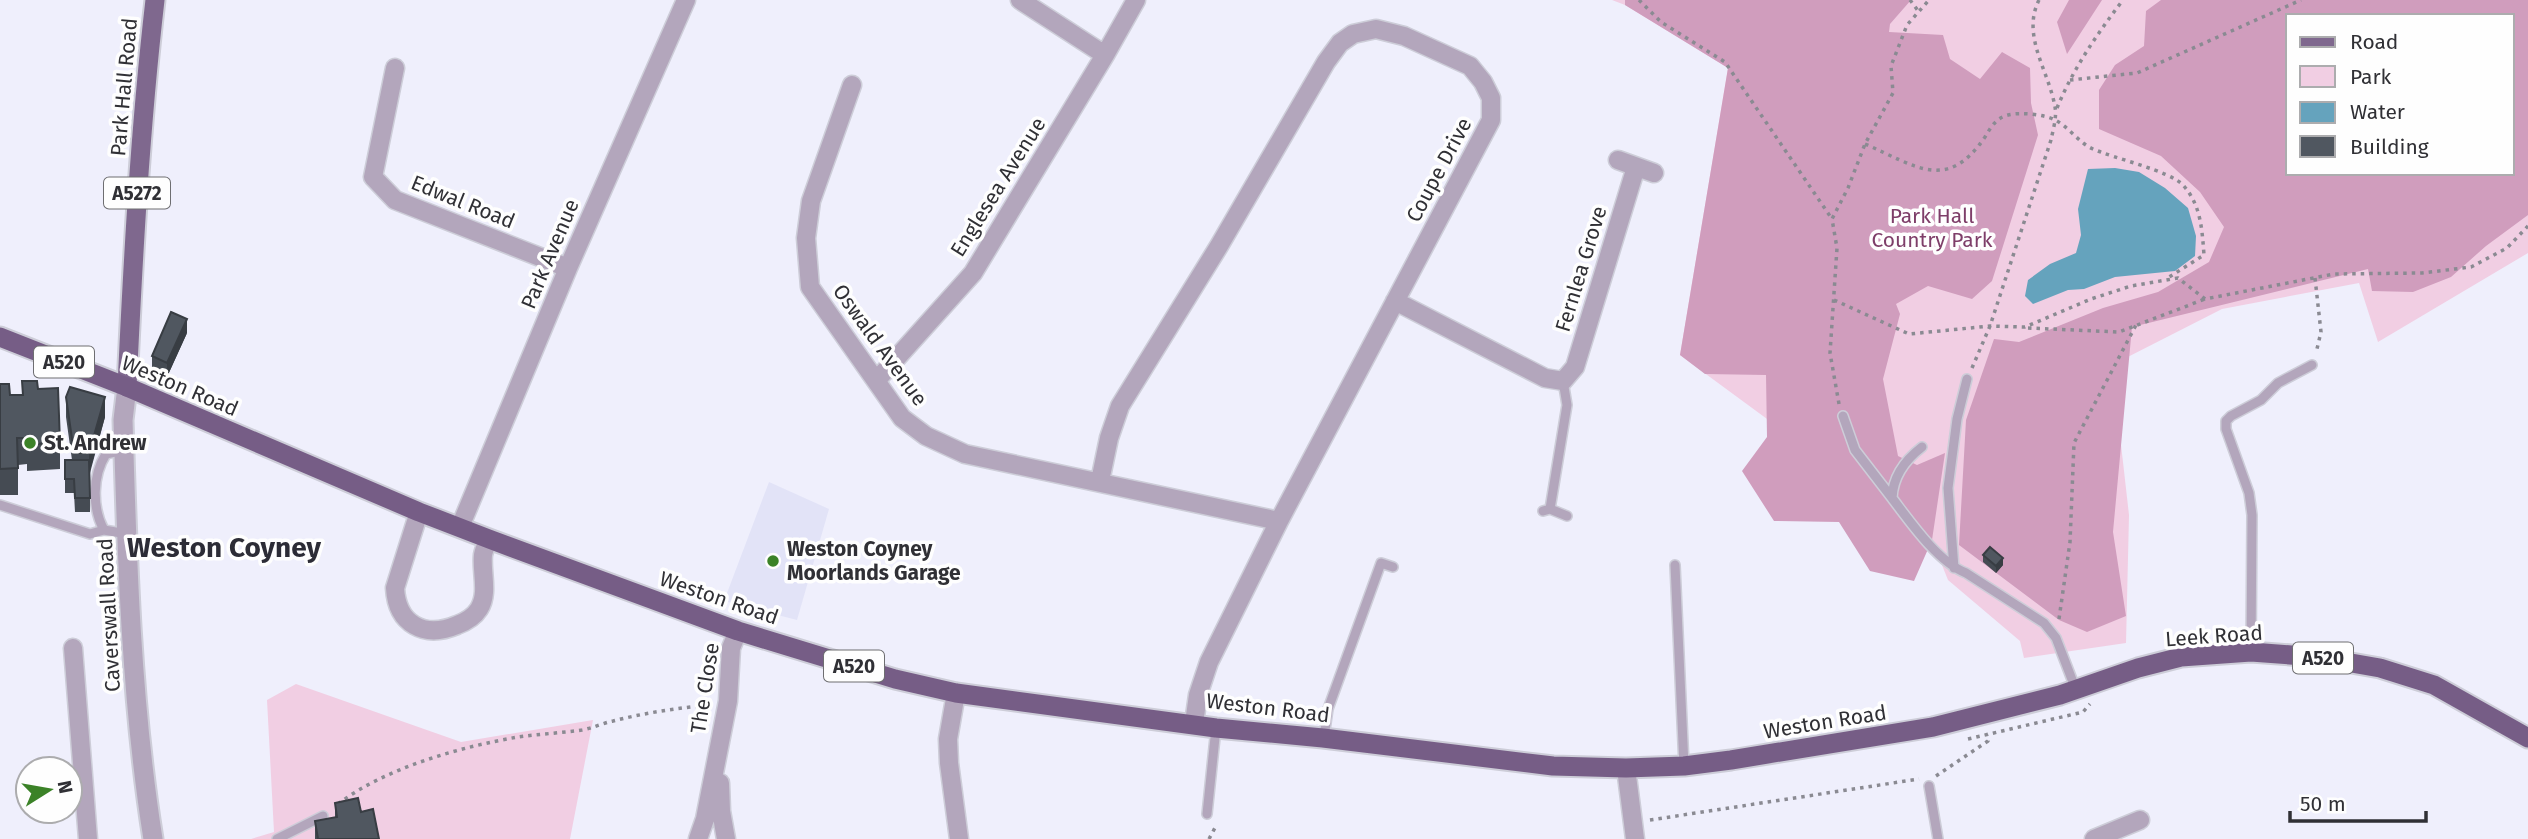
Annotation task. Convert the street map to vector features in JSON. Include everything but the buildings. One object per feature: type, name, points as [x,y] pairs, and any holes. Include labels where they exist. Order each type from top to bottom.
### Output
[{"type":"highway","name":"Weston Road","points":[[0,337],[127,387],[419,512],[489,539],[738,631],[895,679],[956,693],[1216,727],[1553,766],[1626,768],[1684,766],[1882,736],[1981,716],[2068,693]]},
{"type":"highway","name":"Leek Road","points":[[2068,693],[2138,668],[2181,657],[2251,652],[2317,657],[2381,668],[2434,685],[2528,738]]},
{"type":"main road","name":"Park Hall Road","points":[[127,387],[134,236],[146,77],[155,0]]},
{"type":"street","name":"Park Avenue","points":[[460,527],[568,268],[685,0]]},
{"type":"street","points":[[1020,0],[1105,55]]},
{"type":"street","name":"Englesea Avenue","points":[[876,381],[973,272],[1136,0]]},
{"type":"street","name":"Coupe Drive","points":[[1100,481],[1109,438],[1120,406],[1219,246],[1326,62],[1340,43],[1353,34],[1376,29],[1404,36],[1470,66],[1491,98],[1492,120],[1279,521],[1209,662],[1198,695],[1194,723]]},
{"type":"street","name":"Edwal Road","points":[[395,68],[373,177],[395,200],[568,268]]},
{"type":"street","name":"Oswald Avenue","points":[[852,85],[811,201],[806,238],[810,286],[902,418],[926,436],[965,454],[1279,521]]},
{"type":"street","points":[[1618,160],[1654,173]]},
{"type":"street","name":"Fernlea Grove","points":[[1563,381],[1575,367],[1636,167]]},
{"type":"street","points":[[1395,302],[1545,379],[1563,381]]},
{"type":"street","name":"Caverswall Road","points":[[127,387],[123,420],[135,692],[142,769],[153,839]]},
{"type":"street","points":[[419,512],[395,589],[403,617],[417,627],[434,631],[446,629],[468,620],[478,609],[484,587],[483,554],[489,539]]},
{"type":"street","name":"The Close","points":[[698,839],[705,819],[728,701],[731,648],[738,631]]},
{"type":"street","name":"Caverswall Road","points":[[73,648],[88,839]]},
{"type":"street","points":[[956,693],[948,739],[960,839]]},
{"type":"street","name":"The Close","points":[[718,752],[721,811],[726,839]]},
{"type":"street","points":[[1626,768],[1634,831]]},
{"type":"street","points":[[2094,839],[2140,820]]},
{"type":"lane","points":[[2251,652],[2252,515],[2249,493],[2226,429],[2226,421],[2261,400],[2278,383],[2312,365]]},
{"type":"lane","points":[[1954,568],[1948,488],[1957,419],[1967,379]]},
{"type":"lane","points":[[1563,381],[1567,405],[1547,510],[1567,516]]},
{"type":"lane","points":[[1843,416],[1855,450],[1936,550],[1954,568],[2044,623],[2056,638],[2068,693]]},
{"type":"lane","points":[[1892,498],[1892,483],[1911,456],[1922,447]]},
{"type":"lane","points":[[104,530],[97,518],[96,476],[106,454],[124,450]]},
{"type":"lane","points":[[0,505],[90,534],[104,530],[128,534]]},
{"type":"lane","points":[[1324,738],[1328,709],[1381,563],[1394,567]]},
{"type":"lane","points":[[1675,565],[1684,766]]},
{"type":"lane","points":[[1207,814],[1216,727]]},
{"type":"lane","points":[[1929,786],[1938,839]]},
{"type":"lane","points":[[277,839],[323,816]]},
{"type":"path","points":[[1639,0],[1661,22],[1724,62],[1832,219],[1837,247],[1830,353],[1837,399],[1843,416]]},
{"type":"path","points":[[1910,0],[1919,12]]},
{"type":"path","points":[[1832,219],[1848,188],[1865,144],[1893,93],[1891,66],[1908,25],[1928,0]]},
{"type":"path","points":[[2039,0],[2033,36],[2056,110]]},
{"type":"path","points":[[1967,379],[1990,326],[2051,140],[2056,110],[2070,80],[2099,32],[2123,0]]},
{"type":"path","points":[[2070,80],[2137,73],[2301,0]]},
{"type":"path","points":[[1865,144],[1928,171],[1947,170],[1966,160],[1975,151],[1996,120],[2020,114],[2054,119],[2090,148],[2182,183],[2201,216],[2204,255],[2164,280]]},
{"type":"path","points":[[1834,300],[1909,334],[1990,326],[2119,331],[2205,299],[2334,274],[2422,273],[2471,267],[2507,248],[2528,226]]},
{"type":"path","points":[[2025,327],[2091,299],[2130,286],[2164,280],[2178,278],[2205,299]]},
{"type":"path","points":[[2312,365],[2321,332],[2315,278]]},
{"type":"path","points":[[2056,638],[2070,542],[2074,443],[2136,325]]},
{"type":"path","points":[[323,816],[352,794],[387,776],[474,746],[582,730],[623,719],[728,701]]},
{"type":"path","points":[[1929,786],[1935,777],[1988,741],[1981,716]]},
{"type":"path","points":[[1634,831],[1935,777]]},
{"type":"shaded area","points":[[769,482],[829,509],[797,620],[724,601]]},
{"type":"green space","name":"Park Hall Country Park","points":[[1612,0],[2528,0],[2528,253],[2378,342],[2359,283],[2222,309],[2112,365],[2129,515],[2126,643],[2024,658],[2020,641],[1948,580],[1932,540],[1680,355],[1728,68],[1625,5]]},
{"type":"green space","points":[[1625,0],[1911,0],[1890,24],[1889,32],[1943,35],[1950,59],[1980,79],[2002,52],[2030,68],[2031,103],[2038,135],[1992,281],[1972,299],[1928,286],[1896,304],[1900,314],[1883,379],[1898,456],[1917,465],[1945,453],[1932,540],[1914,581],[1870,571],[1839,522],[1774,521],[1742,471],[1767,437],[1766,375],[1705,374],[1680,355],[1728,68],[1625,5]]},
{"type":"green space","points":[[2069,0],[2102,0],[2067,54],[2057,22]]},
{"type":"green space","points":[[2161,0],[2528,0],[2528,215],[2486,246],[2451,277],[2413,292],[2372,291],[2368,269],[2132,327],[2113,532],[2126,616],[2087,632],[2059,620],[1959,545],[1966,420],[1994,339],[2019,342],[2103,308],[2158,292],[2209,262],[2224,227],[2200,192],[2161,156],[2099,129],[2099,90],[2115,65],[2144,46],[2146,11]]},
{"type":"green space","points":[[296,684],[461,742],[593,720],[570,839],[251,839],[274,832],[267,700]]},
{"type":"water","points":[[2115,168],[2139,172],[2165,188],[2188,208],[2196,236],[2195,256],[2175,271],[2115,277],[2084,289],[2068,290],[2033,304],[2025,296],[2028,280],[2050,264],[2076,253],[2081,235],[2078,209],[2088,169]]},
{"type":"place","name":"St. Andrew","points":[[30,443]]},
{"type":"place","name":"Weston Coyney Moorlands Garage","points":[[773,561]]},
{"type":"district","name":"Weston Coyney","points":[[224,547]]}]
